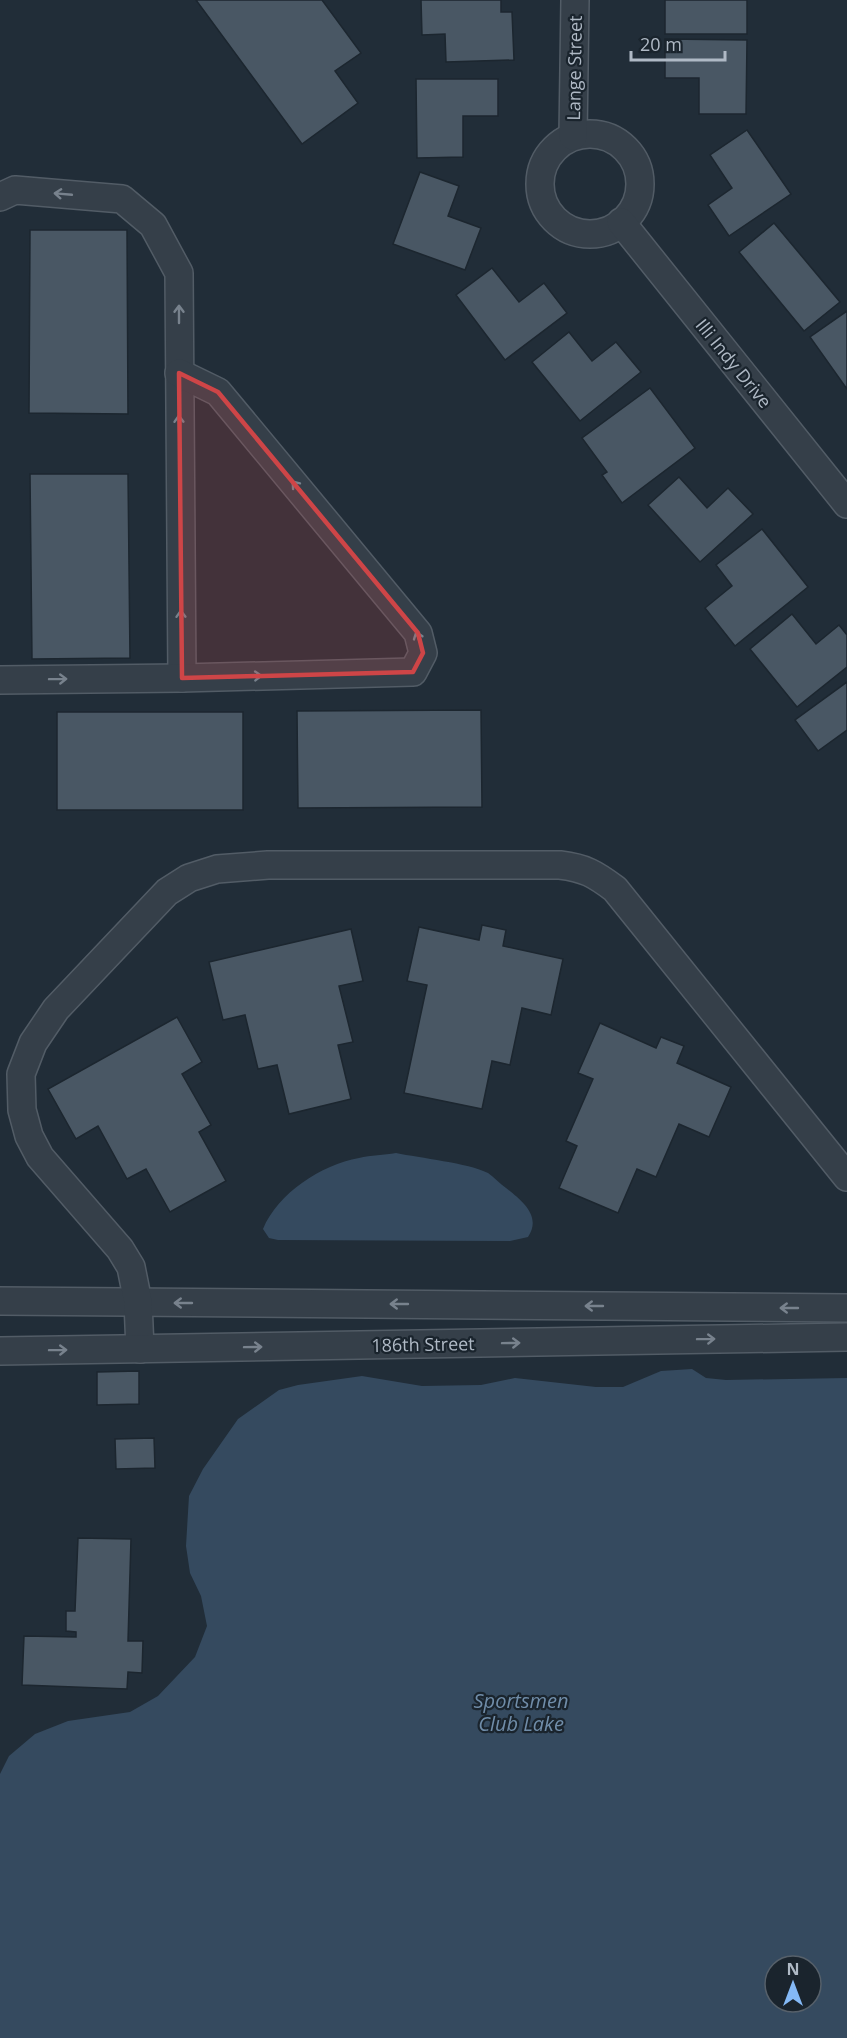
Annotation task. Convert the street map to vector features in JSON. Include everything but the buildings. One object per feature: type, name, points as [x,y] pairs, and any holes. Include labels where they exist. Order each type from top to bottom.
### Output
[{"type":"street","name":"Lange Street","points":[[573,136],[575,0]]},
{"type":"street","points":[[589,134],[605,136],[620,144],[631,155],[638,170],[640,186],[637,201],[628,216],[602,233],[585,234],[568,230],[554,220],[544,206],[540,190],[540,173],[547,157],[558,144],[573,136],[589,134]]},
{"type":"street","points":[[5,190],[122,199],[153,225],[179,273],[182,678]]},
{"type":"street","name":"Illi Indy Drive","points":[[621,222],[847,504]]},
{"type":"street","points":[[0,680],[413,672],[423,653],[418,633],[218,392],[179,373]]},
{"type":"street","points":[[140,1349],[138,1302],[131,1267],[120,1250],[40,1157],[29,1136],[22,1110],[21,1074],[33,1043],[56,1009],[167,892],[189,878],[216,869],[314,864],[560,865],[581,868],[597,875],[615,889],[847,1177]]},
{"type":"street","points":[[0,1301],[847,1308]]},
{"type":"street","name":"186th Street","points":[[0,1351],[847,1337]]},
{"type":"highlighted area","points":[[179,373],[218,392],[418,633],[423,653],[413,672],[182,678]]},
{"type":"water","points":[[396,1153],[479,1169],[488,1173],[518,1198],[528,1210],[533,1222],[528,1237],[510,1241],[278,1240],[269,1238],[263,1229],[279,1204],[302,1183],[316,1174],[345,1162],[368,1156]]},
{"type":"water","name":"Sportsmen Club Lake","points":[[692,1369],[706,1378],[726,1380],[847,1378],[847,2038],[0,2038],[0,1774],[9,1756],[35,1734],[68,1721],[130,1712],[158,1696],[195,1657],[207,1626],[201,1596],[190,1573],[186,1546],[189,1496],[203,1469],[238,1419],[279,1390],[362,1376],[422,1386],[481,1385],[515,1378],[596,1387],[623,1387],[661,1371]]}]
